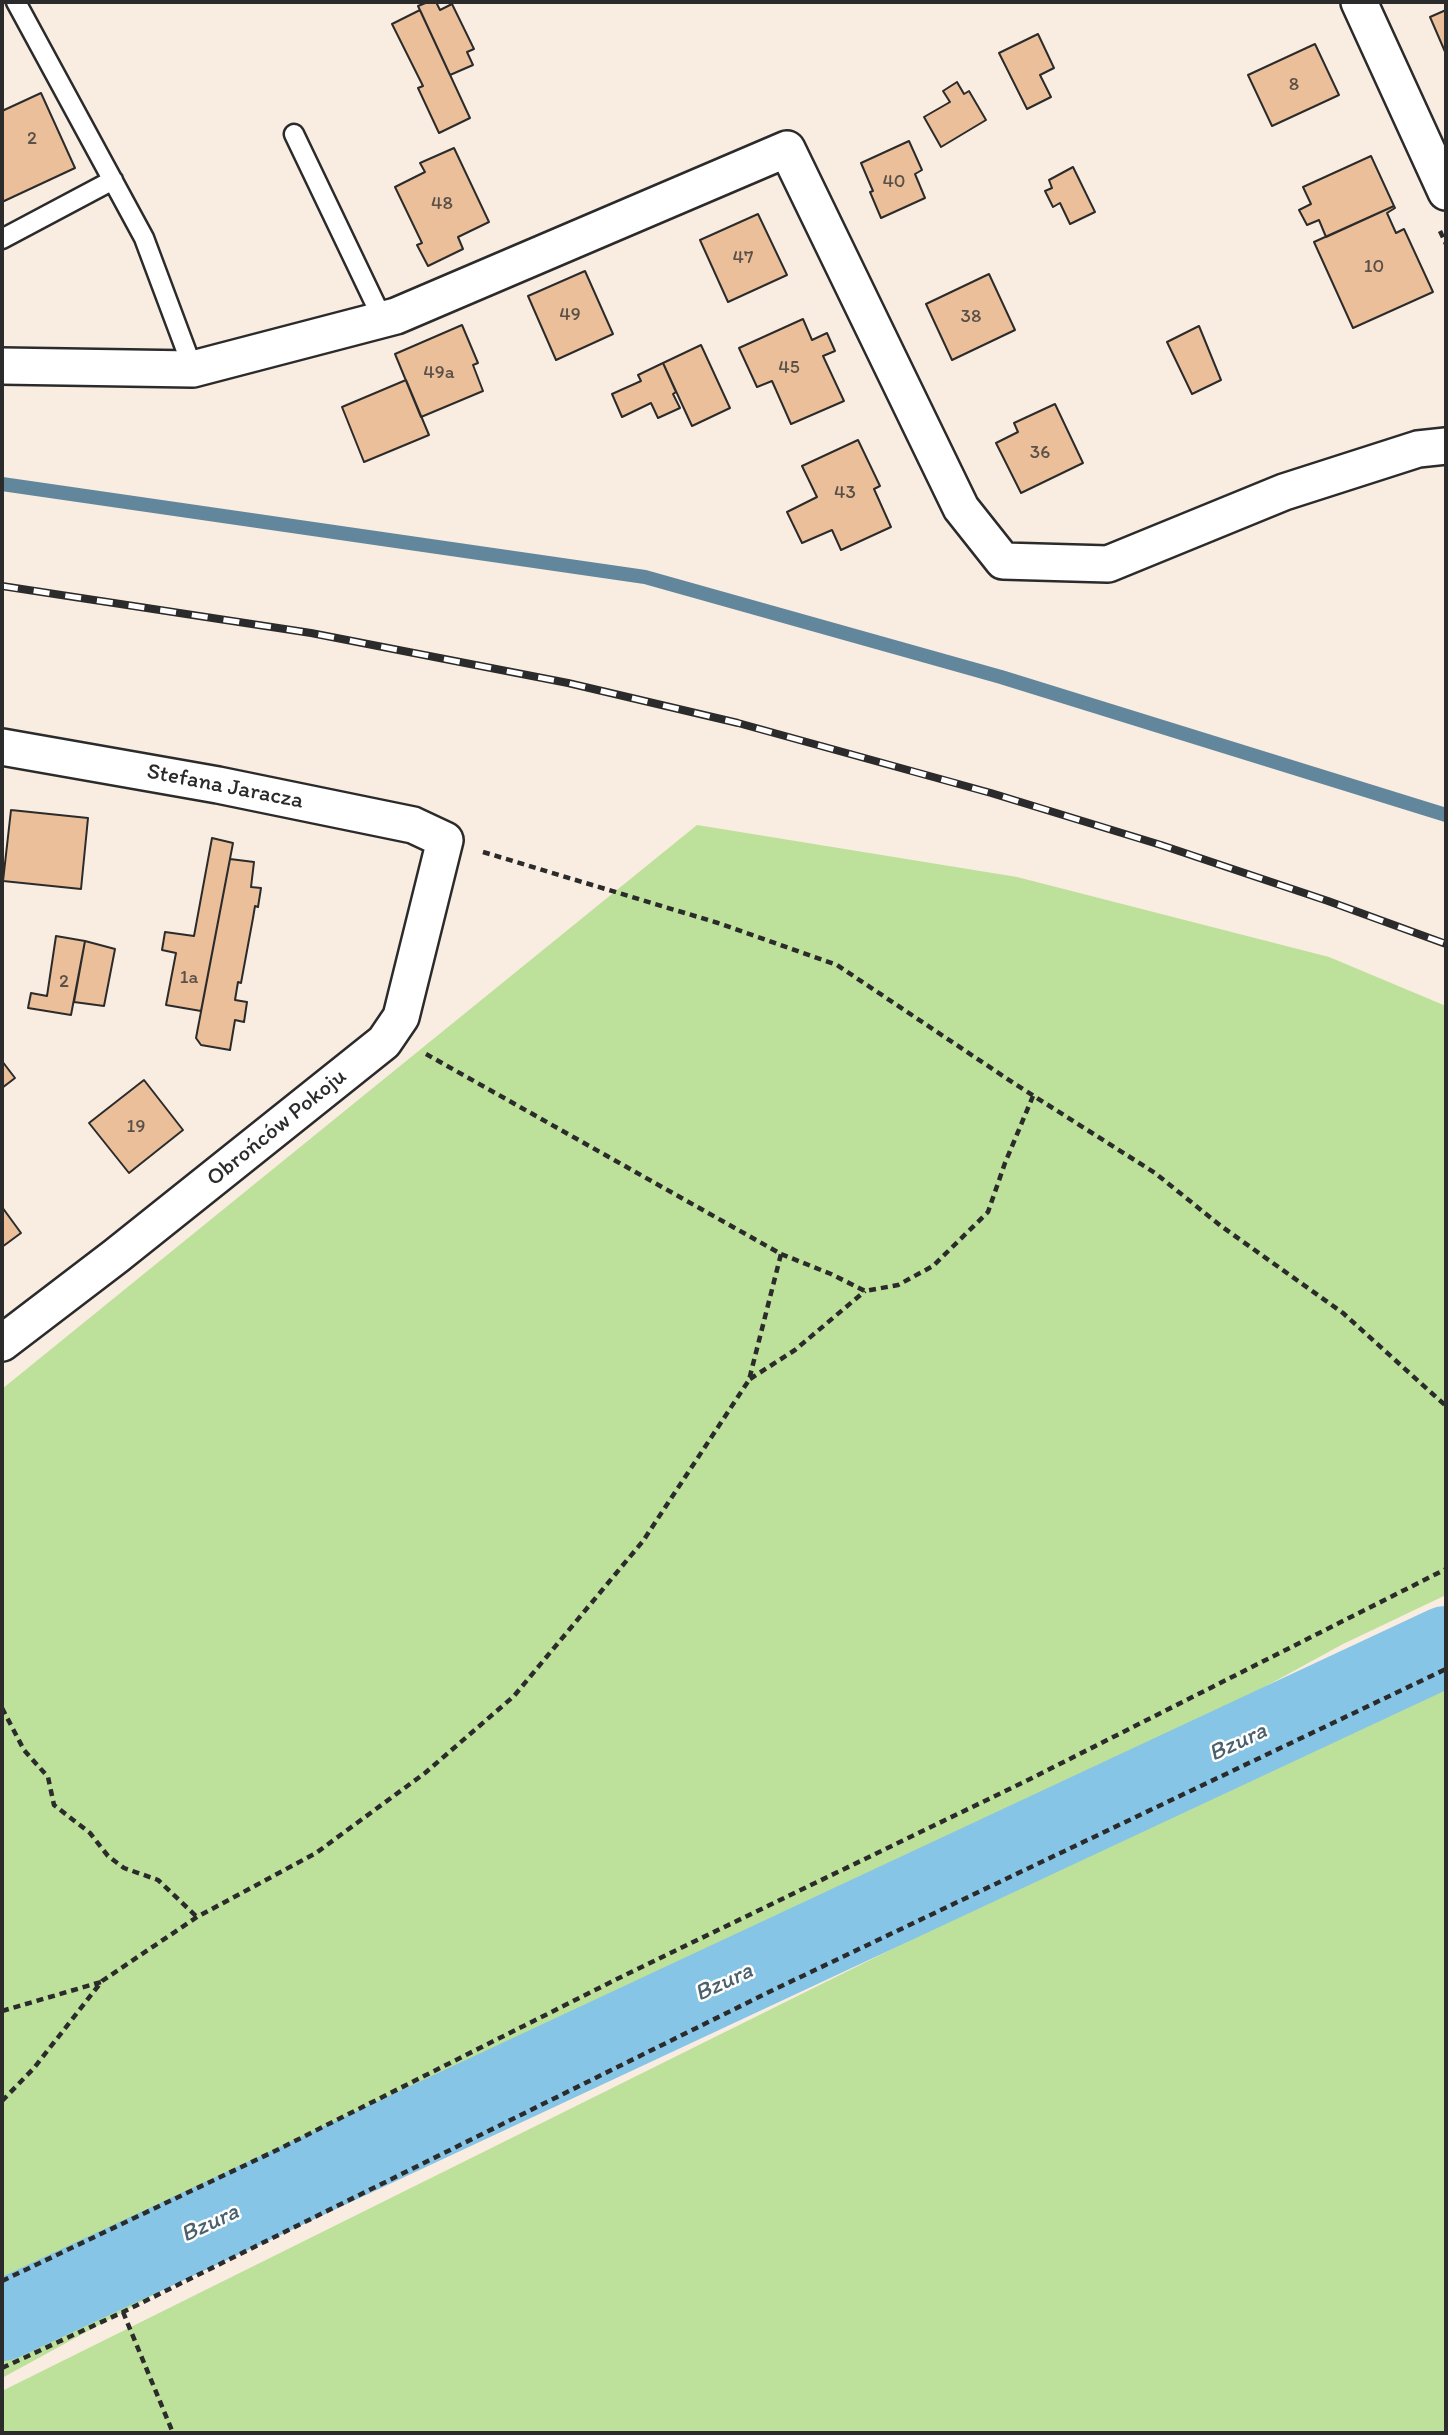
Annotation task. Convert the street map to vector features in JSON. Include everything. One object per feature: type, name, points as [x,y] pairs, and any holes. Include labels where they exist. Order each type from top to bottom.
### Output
[{"type":"street","points":[[1359,2],[1446,192]]},
{"type":"street","points":[[2,366],[193,369],[383,320],[787,149],[961,508],[1003,561],[1108,564],[1284,492],[1418,449],[1446,446]]},
{"type":"street","name":"Stefana Jaracza","points":[[2,747],[219,785],[413,825],[445,840]]},
{"type":"street","name":"Obrońców Pokoju","points":[[2,1343],[116,1256],[384,1042],[401,1017],[445,840]]},
{"type":"lane","points":[[16,2],[144,237],[193,369]]},
{"type":"lane","points":[[294,134],[383,320]]},
{"type":"lane","points":[[2,239],[113,180]]},
{"type":"path","points":[[445,840],[719,923],[837,965],[1033,1096],[1156,1173],[1221,1226],[1343,1313],[1446,1406]]},
{"type":"path","points":[[384,1042],[414,1048],[781,1254],[865,1291]]},
{"type":"path","points":[[750,1380],[795,1350],[865,1291],[898,1285],[933,1266],[988,1212],[1033,1096]]},
{"type":"path","points":[[2,2011],[102,1981],[197,1917],[316,1853],[425,1773],[514,1696],[643,1541],[750,1380],[781,1254]]},
{"type":"path","points":[[2,2281],[277,2150],[623,1976],[1028,1780],[1446,1569]]},
{"type":"path","points":[[2,2368],[123,2312],[771,1990],[1446,1669]]},
{"type":"path","points":[[2,1708],[24,1750],[48,1777],[54,1805],[90,1833],[108,1856],[124,1868],[158,1880],[197,1917]]},
{"type":"path","points":[[2,2101],[34,2068],[102,1981]]},
{"type":"path","points":[[123,2312],[173,2433]]},
{"type":"green space","points":[[697,825],[1017,877],[1329,957],[1446,1006],[1446,1595],[1343,1644],[2,2378],[2,1389]]},
{"type":"green space","points":[[1446,1674],[1446,2433],[2,2433],[2,2391]]},
{"type":"building","points":[[436,2],[440,10],[452,4],[474,49],[467,52],[473,65],[450,75],[418,6]]},
{"type":"building","points":[[420,10],[470,118],[439,133],[418,88],[423,86],[392,24]]},
{"type":"building","points":[[1446,10],[1446,54],[1430,17]]},
{"type":"building","points":[[1038,34],[1054,68],[1040,75],[1051,97],[1027,109],[999,53]]},
{"type":"building","points":[[1315,44],[1339,95],[1272,126],[1248,75]]},
{"type":"building","points":[[957,82],[964,94],[969,91],[986,120],[941,147],[924,117],[950,102],[943,91]]},
{"type":"building","points":[[41,93],[75,168],[2,202],[2,111]]},
{"type":"building","points":[[909,141],[922,170],[915,174],[925,198],[881,218],[861,163]]},
{"type":"building","points":[[454,148],[489,222],[458,237],[463,249],[428,266],[417,245],[422,243],[395,187],[425,172],[420,163]]},
{"type":"building","points":[[1371,156],[1394,206],[1326,237],[1319,220],[1307,225],[1299,210],[1311,204],[1303,187]]},
{"type":"building","points":[[1073,167],[1095,212],[1070,224],[1060,203],[1053,207],[1045,191],[1052,188],[1049,180]]},
{"type":"building","points":[[1394,206],[1395,208],[1387,213],[1396,233],[1404,229],[1433,292],[1353,328],[1314,242]]},
{"type":"building","points":[[758,214],[787,275],[728,302],[700,240]]},
{"type":"building","points":[[585,271],[613,334],[556,360],[528,296]]},
{"type":"building","points":[[989,274],[1015,330],[952,360],[926,304]]},
{"type":"building","points":[[803,319],[812,340],[827,333],[835,351],[823,356],[844,401],[791,424],[772,381],[757,387],[739,348]]},
{"type":"building","points":[[462,325],[478,363],[473,365],[483,391],[421,417],[395,354]]},
{"type":"building","points":[[1199,326],[1221,380],[1192,394],[1167,342]]},
{"type":"building","points":[[701,345],[730,408],[692,426],[663,363]]},
{"type":"building","points":[[663,363],[680,408],[658,418],[651,403],[622,417],[612,394],[641,381],[638,375]]},
{"type":"building","points":[[406,380],[429,435],[364,462],[342,407]]},
{"type":"building","points":[[1055,404],[1083,463],[1021,493],[996,443],[1018,432],[1014,423]]},
{"type":"building","points":[[858,440],[880,486],[874,489],[891,527],[841,550],[832,530],[802,543],[787,512],[817,497],[802,466]]},
{"type":"building","points":[[11,810],[88,818],[81,889],[3,881]]},
{"type":"building","points":[[212,838],[233,843],[201,1011],[166,1005],[176,953],[162,950],[165,932],[194,936]]},
{"type":"building","points":[[230,859],[254,862],[251,887],[261,888],[235,1000],[247,1002],[244,1022],[235,1020],[230,1050],[201,1045],[196,1038]]},
{"type":"building","points":[[56,936],[85,941],[71,1015],[28,1008],[31,993],[47,996]]},
{"type":"building","points":[[85,941],[115,949],[104,1006],[74,1002]]},
{"type":"building","points":[[2,1061],[15,1078],[2,1088]]},
{"type":"building","points":[[144,1080],[183,1130],[129,1173],[89,1123]]},
{"type":"building","points":[[2,1207],[21,1233],[2,1247]]},
{"type":"waterway","points":[[2,484],[645,577],[1001,677],[1446,815]]},
{"type":"waterway","name":"Bzura","points":[[2,2321],[1446,1646]]},
{"type":"railway","points":[[2,586],[311,633],[568,683],[738,723],[991,793],[1161,845],[1446,944]]}]
